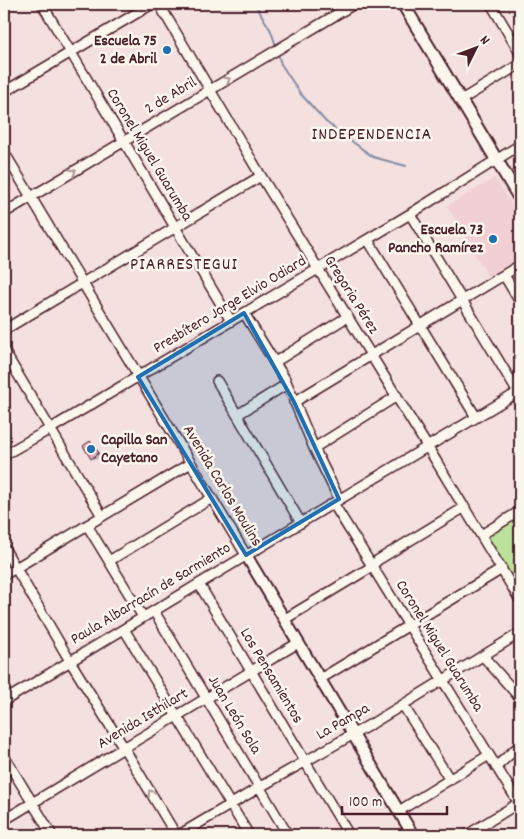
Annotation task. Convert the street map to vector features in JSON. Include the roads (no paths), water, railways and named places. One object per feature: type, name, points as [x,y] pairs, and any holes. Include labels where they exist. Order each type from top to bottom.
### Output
[{"type":"main road","points":[[403,4],[520,199]]},
{"type":"street","name":"Coronel Miguel Guarumba","points":[[42,4],[231,321]]},
{"type":"street","points":[[4,92],[152,4]]},
{"type":"street","name":"Gregoria Pérez","points":[[159,4],[261,176],[520,600]]},
{"type":"street","name":"2 de Abril","points":[[4,213],[354,4]]},
{"type":"street","points":[[491,4],[520,53]]},
{"type":"street","points":[[461,100],[520,64]]},
{"type":"street","name":"Presbítero Jorge Elvio Odiard","points":[[4,455],[368,240],[520,145]]},
{"type":"street","name":"Avenida Carlos Moulins","points":[[4,152],[413,835]]},
{"type":"street","points":[[4,330],[261,176]]},
{"type":"street","points":[[410,214],[520,393]]},
{"type":"street","points":[[368,240],[476,417]]},
{"type":"street","points":[[294,402],[520,265]]},
{"type":"street","points":[[504,275],[520,302]]},
{"type":"street","name":"Coronel Miguel Guarumba","points":[[244,313],[287,384],[336,501],[372,566],[520,804]]},
{"type":"street","points":[[274,362],[347,317]]},
{"type":"street","points":[[4,351],[102,516]]},
{"type":"street","points":[[217,381],[301,522]]},
{"type":"street","points":[[237,415],[287,384]]},
{"type":"street","name":"Paula Albarracín de Sarmiento","points":[[4,701],[427,446],[520,393]]},
{"type":"street","points":[[314,448],[397,396]]},
{"type":"street","points":[[4,575],[191,463]]},
{"type":"street","points":[[109,561],[212,498]]},
{"type":"street","points":[[285,619],[368,569],[378,560],[464,507]]},
{"type":"street","points":[[481,535],[520,511]]},
{"type":"street","points":[[87,525],[143,618]]},
{"type":"street","points":[[4,548],[70,661],[177,835]]},
{"type":"street","points":[[320,679],[502,569]]},
{"type":"street","name":"Los Pensamientos","points":[[199,584],[349,835]]},
{"type":"street","name":"Juan León Sola","points":[[154,611],[288,835]]},
{"type":"street","points":[[124,629],[249,835]]},
{"type":"street","name":"La Pampa","points":[[177,835],[403,705],[520,634]]},
{"type":"street","name":"Avenida Isthilart","points":[[4,820],[298,643]]},
{"type":"street","points":[[483,656],[520,698]]},
{"type":"street","points":[[403,705],[450,780]]},
{"type":"street","points":[[496,767],[520,745]]},
{"type":"street","points":[[399,811],[489,755]]},
{"type":"street","points":[[4,756],[52,835]]},
{"type":"street","points":[[467,835],[520,804]]},
{"type":"waterway","points":[[255,4],[271,31],[276,46]]},
{"type":"waterway","points":[[278,54],[281,64],[300,93],[326,122],[373,157],[406,166]]},
{"type":"place","name":"Escuela 75 2 de Abril","points":[[167,50]]},
{"type":"place","name":"Escuela 73 Pancho Ramírez","points":[[493,239]]},
{"type":"place","name":"Capilla San Cayetano","points":[[91,449]]},
{"type":"district","name":"INDEPENDENCIA","points":[[372,135]]},
{"type":"district","name":"PIARRESTEGUI","points":[[184,265]]}]
